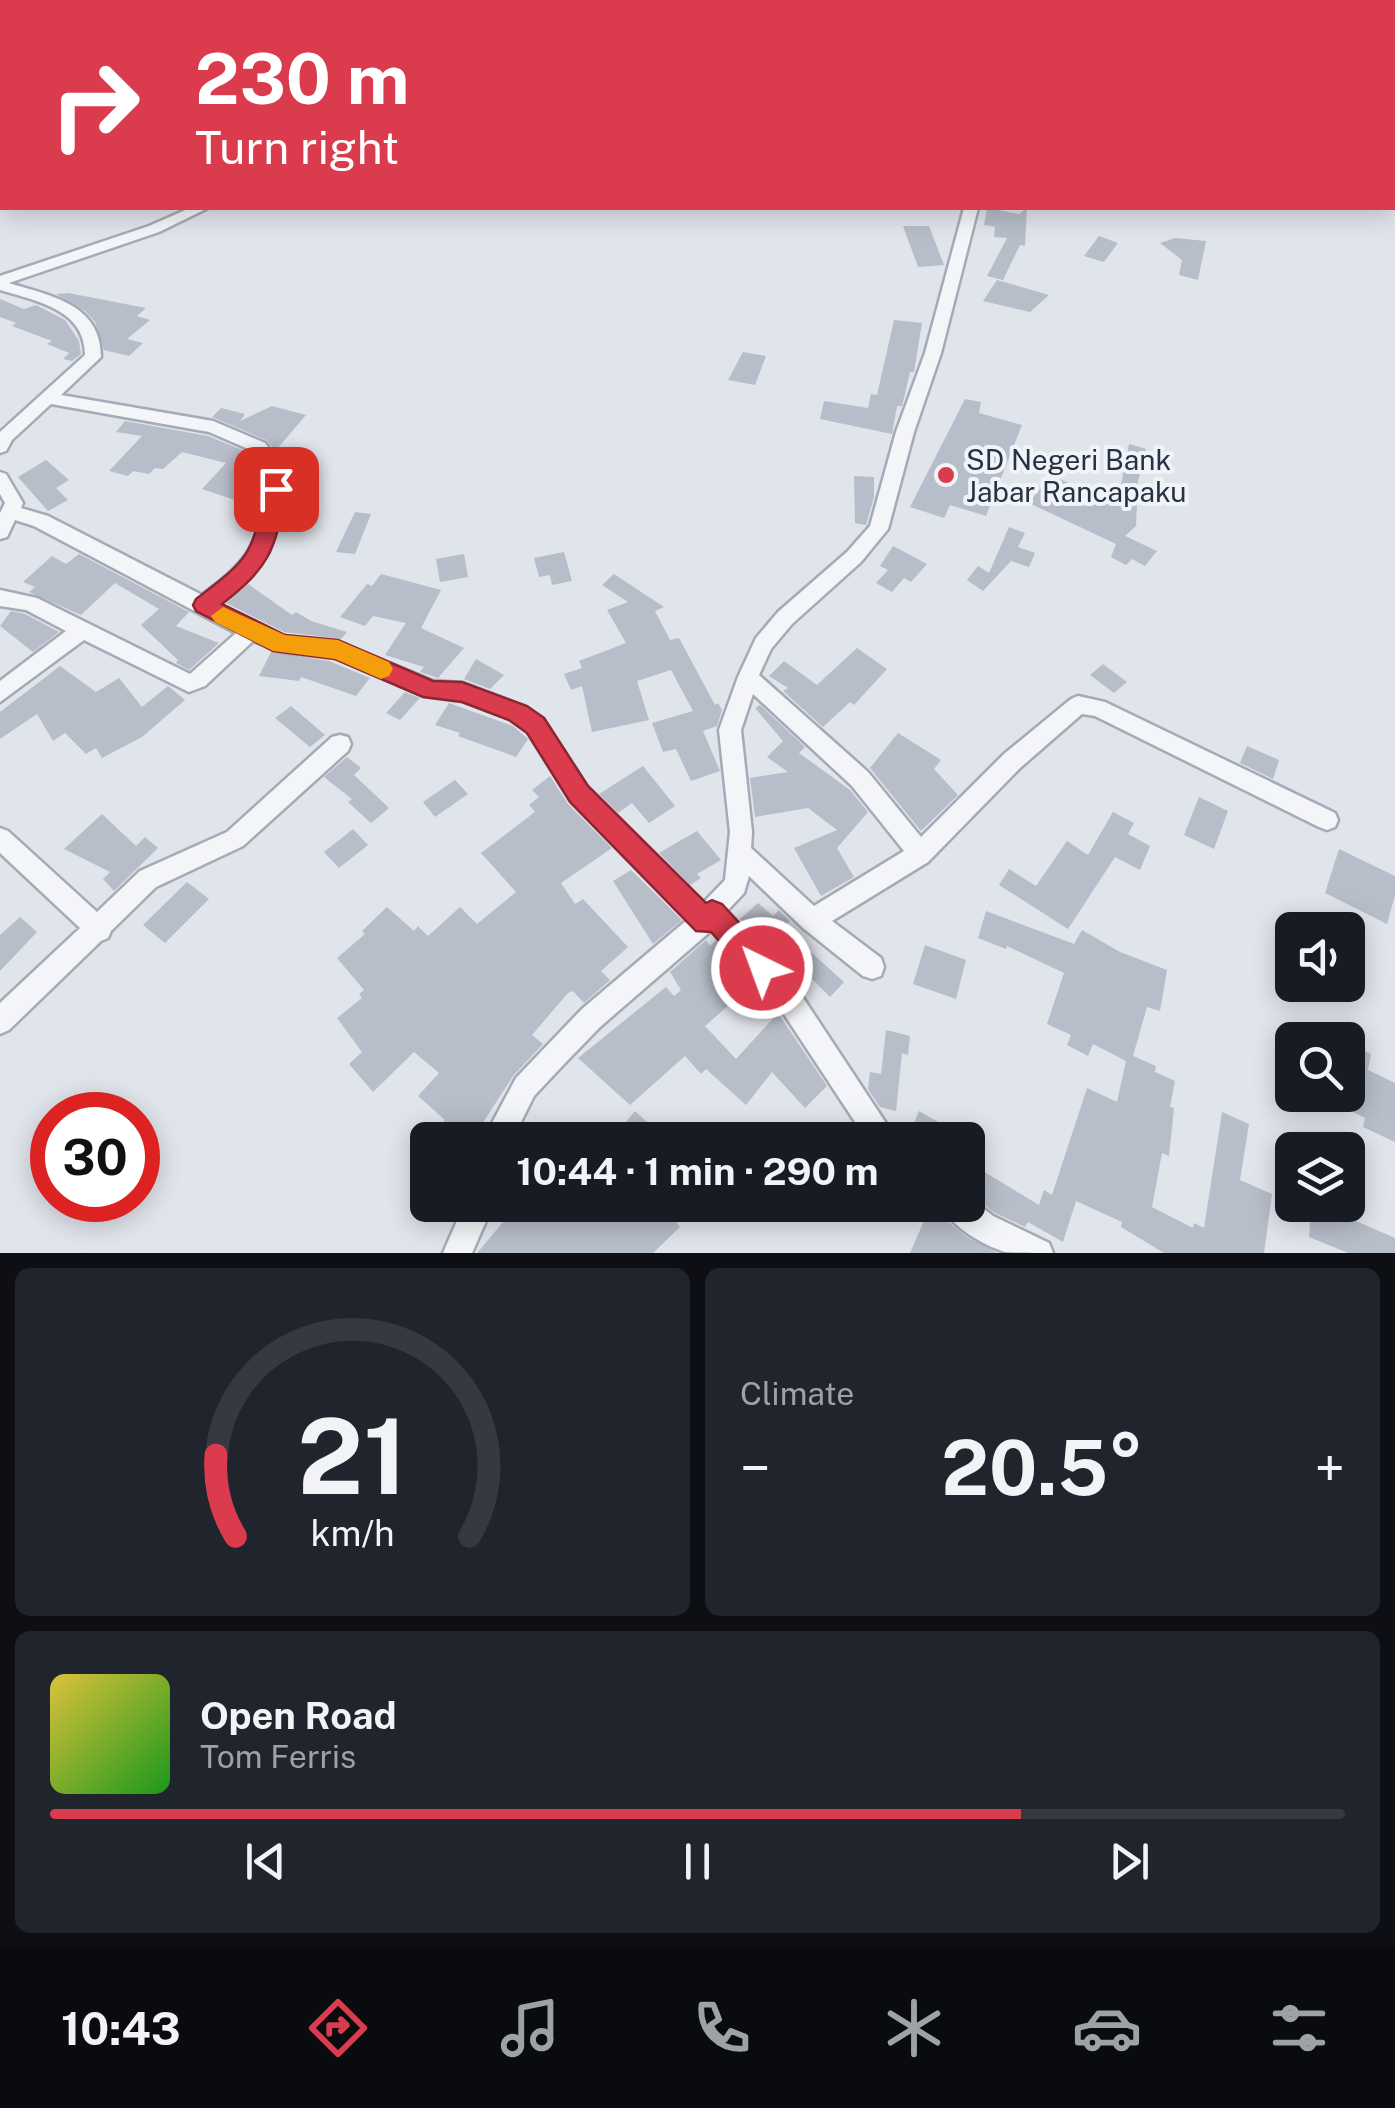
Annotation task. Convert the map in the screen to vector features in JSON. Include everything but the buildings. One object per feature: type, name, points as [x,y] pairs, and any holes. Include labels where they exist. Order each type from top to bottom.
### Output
[{"type":"street","points":[[0,283],[154,229],[197,210]]},
{"type":"street","points":[[507,1122],[525,1087],[546,1065],[592,1018],[709,917],[736,885],[740,853],[730,730],[748,677],[763,644],[785,618],[854,557],[879,529],[905,432],[934,354],[970,210]]},
{"type":"street","points":[[0,283],[83,319],[93,339],[94,357],[5,436],[0,447]]},
{"type":"street","points":[[46,398],[213,426],[259,447]]},
{"type":"street","points":[[0,478],[14,502],[0,532]]},
{"type":"street","points":[[204,605],[242,576],[263,550],[276,489]]},
{"type":"street","points":[[11,512],[57,529],[251,632],[304,649],[338,650],[431,690],[462,692],[518,713],[536,726],[579,794],[787,996],[870,1122]]},
{"type":"street","points":[[0,598],[30,603],[189,683],[210,671],[251,632]]},
{"type":"street","points":[[0,693],[82,630]]},
{"type":"street","points":[[748,677],[860,779],[920,854]]},
{"type":"street","points":[[812,920],[920,854],[1012,761],[1071,709],[1086,704],[1327,820]]},
{"type":"street","points":[[1,1018],[161,870],[235,839],[340,744]]},
{"type":"street","points":[[3,846],[99,930]]},
{"type":"street","points":[[740,853],[812,920],[872,967]]},
{"type":"street","points":[[457,1253],[472,1222]]},
{"type":"street","points":[[978,1222],[1039,1253]]},
{"type":"slow traffic","points":[[223,616],[282,644],[338,650],[381,669]]},
{"type":"place","name":"SD Negeri Bank Jabar Rancapaku","points":[[946,475]]},
{"type":"route","points":[[276,489],[263,550],[242,576],[204,605],[282,644],[338,650],[431,690],[462,692],[518,713],[536,726],[579,794],[705,921],[712,913],[762,968]]}]
